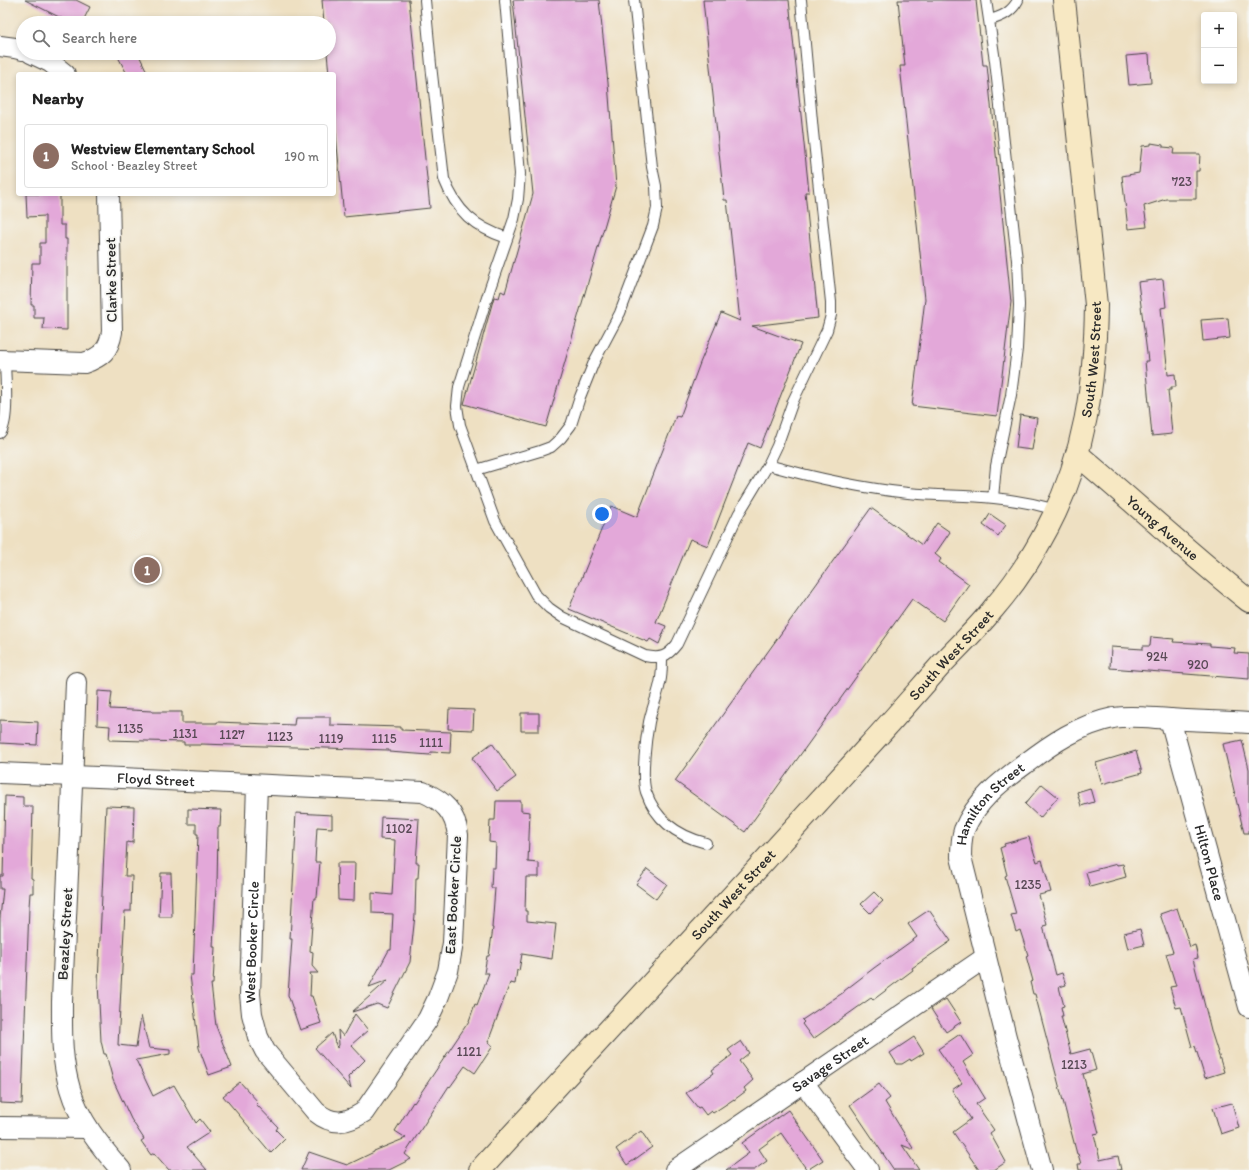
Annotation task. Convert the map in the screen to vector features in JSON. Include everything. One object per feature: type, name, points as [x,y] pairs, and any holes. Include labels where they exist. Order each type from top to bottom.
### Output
[{"type":"street","name":"South West Street","points":[[480,1170],[994,608],[1022,570],[1057,510],[1078,454],[1086,420],[1092,385],[1096,341],[1096,305],[1064,0]]},
{"type":"street","points":[[0,46],[16,48]]},
{"type":"street","points":[[46,60],[62,72]]},
{"type":"street","name":"Clarke Street","points":[[2,360],[84,363],[95,359],[104,353],[110,343],[112,332],[109,196]]},
{"type":"street","name":"Young Avenue","points":[[1078,454],[1130,498],[1211,571],[1249,601]]},
{"type":"street","name":"Beazley Street","points":[[76,682],[73,776],[63,971],[62,1045],[65,1071],[70,1091],[80,1116],[104,1150],[121,1170]]},
{"type":"street","name":"Hamilton Street","points":[[1042,1170],[1006,1037],[961,857],[960,843],[964,830],[972,814],[983,799],[999,783],[1048,746],[1072,732],[1098,722],[1114,718],[1137,716],[1249,723]]},
{"type":"street","name":"Hilton Place","points":[[1170,719],[1249,1007]]},
{"type":"street","name":"Floyd Street","points":[[0,773],[312,787]]},
{"type":"street","name":"West Booker Circle","points":[[257,785],[250,994],[252,1014],[258,1037],[265,1051],[316,1112],[332,1121],[343,1122],[352,1120]]},
{"type":"street","name":"East Booker Circle","points":[[312,787],[423,792],[436,797],[446,806],[452,814],[458,834],[453,943],[448,971],[438,998],[428,1019],[364,1112],[352,1120]]},
{"type":"street","name":"Savage Street","points":[[675,1170],[986,957]]},
{"type":"street","points":[[803,1082],[868,1170]]},
{"type":"street","points":[[0,1127],[88,1128]]},
{"type":"lane","points":[[425,0],[444,179],[459,208],[475,223],[490,232],[507,238]]},
{"type":"lane","points":[[505,0],[520,174],[518,200],[514,219],[490,288],[459,387],[457,406],[460,425],[495,521],[536,595],[549,608],[562,617],[645,656],[655,658],[662,657],[670,653],[677,644],[739,513],[768,465],[777,446],[794,401],[827,330],[831,315],[831,302],[801,0]]},
{"type":"lane","points":[[476,470],[540,451],[550,447],[562,438],[571,424],[594,362],[620,312],[654,226],[657,208],[656,186],[652,166],[634,0]]},
{"type":"lane","points":[[986,0],[1016,253],[1019,305],[1017,349],[1013,380],[996,466],[993,498]]},
{"type":"lane","points":[[989,20],[1000,18],[1010,12],[1018,0]]},
{"type":"lane","points":[[0,433],[4,429],[6,420],[2,360]]},
{"type":"lane","points":[[768,465],[816,478],[865,488],[1029,502],[1057,510]]},
{"type":"lane","points":[[662,657],[661,679],[650,722],[645,750],[646,791],[654,809],[662,820],[690,839],[706,843]]},
{"type":"building","points":[[25,0],[76,0],[90,7],[86,16],[57,16]]},
{"type":"building","points":[[322,0],[409,0],[430,208],[344,217],[336,135],[336,72],[329,72],[328,60],[336,60],[336,16],[323,16]]},
{"type":"building","points":[[513,0],[599,0],[608,83],[616,186],[546,427],[464,404],[494,297],[499,298],[501,291],[505,293],[533,194]]},
{"type":"building","points":[[703,0],[789,0],[809,192],[805,192],[818,318],[752,326],[801,344],[760,448],[748,443],[708,546],[690,539],[656,622],[666,626],[659,644],[650,639],[648,642],[569,609],[611,506],[637,517],[676,416],[680,417],[721,313],[740,321],[727,200],[724,200]]},
{"type":"building","points":[[898,0],[976,0],[983,65],[987,65],[1011,302],[997,416],[912,406],[925,299],[900,66],[905,66]]},
{"type":"building","points":[[1149,54],[1151,83],[1129,85],[1126,56]]},
{"type":"building","points":[[120,60],[141,60],[147,72],[126,72]]},
{"type":"building","points":[[1151,143],[1163,145],[1163,147],[1174,148],[1173,154],[1200,154],[1199,171],[1196,171],[1196,199],[1166,199],[1144,206],[1147,227],[1128,229],[1122,176],[1139,173],[1142,146],[1151,145]]},
{"type":"building","points":[[26,196],[60,196],[60,225],[65,225],[65,239],[67,239],[67,330],[43,329],[44,318],[34,318],[34,305],[31,305],[32,263],[40,263],[40,243],[45,243],[45,216],[27,217]]},
{"type":"building","points":[[1163,279],[1166,307],[1161,308],[1168,375],[1175,374],[1176,387],[1171,387],[1171,390],[1168,390],[1172,434],[1152,436],[1145,361],[1148,361],[1138,282]]},
{"type":"building","points":[[1228,318],[1230,338],[1203,341],[1201,320]]},
{"type":"building","points":[[1020,415],[1037,418],[1032,450],[1016,448]]},
{"type":"building","points":[[871,508],[922,545],[937,523],[950,532],[935,554],[941,559],[939,562],[969,584],[943,621],[912,599],[745,832],[675,781]]},
{"type":"building","points":[[990,514],[1006,525],[998,536],[983,525]]},
{"type":"building","points":[[1151,637],[1174,639],[1173,642],[1210,644],[1210,646],[1235,648],[1234,653],[1249,654],[1249,679],[1110,668],[1111,647],[1143,649],[1143,646],[1150,646]]},
{"type":"building","points":[[98,691],[112,692],[110,709],[152,712],[182,712],[182,723],[217,722],[294,725],[295,717],[330,717],[330,725],[401,727],[401,730],[451,732],[450,753],[431,752],[430,755],[389,752],[389,750],[201,744],[184,745],[184,742],[109,740],[110,726],[97,725]]},
{"type":"building","points":[[449,709],[474,710],[473,730],[448,729]]},
{"type":"building","points":[[521,713],[539,713],[539,731],[521,731]]},
{"type":"building","points":[[0,720],[38,722],[37,745],[0,743]]},
{"type":"building","points":[[1242,740],[1249,769],[1249,833],[1244,833],[1223,744]]},
{"type":"building","points":[[492,743],[516,777],[497,791],[472,758]]},
{"type":"building","points":[[1136,751],[1142,773],[1102,784],[1096,763]]},
{"type":"building","points":[[1042,784],[1058,797],[1040,818],[1025,804]]},
{"type":"building","points":[[1090,788],[1094,802],[1081,806],[1077,792]]},
{"type":"building","points":[[5,796],[23,797],[23,806],[33,806],[31,878],[33,879],[33,893],[30,893],[29,907],[22,1104],[0,1103],[0,918],[3,889],[0,889],[0,876],[3,876]]},
{"type":"building","points":[[496,801],[521,801],[521,811],[530,812],[528,862],[539,863],[539,877],[526,877],[525,911],[527,911],[527,921],[556,924],[552,959],[522,954],[519,971],[517,970],[515,984],[510,983],[488,1042],[493,1046],[475,1073],[465,1066],[450,1087],[449,1086],[405,1154],[411,1159],[389,1170],[301,1170],[309,1152],[347,1165],[374,1151],[406,1138],[395,1131],[413,1102],[414,1103],[469,1021],[475,1004],[477,1005],[489,973],[484,973],[487,956],[489,956],[493,928],[495,888],[491,888],[492,868],[495,868],[496,843],[489,842],[490,820],[495,820]]},
{"type":"building","points":[[106,806],[134,807],[133,843],[127,842],[125,876],[132,876],[131,911],[125,911],[118,1045],[136,1047],[141,1016],[149,1048],[170,1050],[170,1054],[136,1060],[153,1096],[174,1085],[196,1123],[200,1119],[210,1132],[187,1147],[207,1170],[169,1170],[154,1153],[151,1155],[141,1141],[144,1139],[131,1119],[113,1080],[106,1054],[104,1054],[101,1041],[98,983]]},
{"type":"building","points":[[188,809],[221,810],[220,827],[218,827],[217,887],[213,947],[215,947],[213,984],[211,984],[216,1026],[232,1067],[209,1075],[199,1048],[190,975],[193,975],[198,834],[196,834],[196,824],[188,824]]},
{"type":"building","points":[[296,813],[332,815],[332,828],[317,827],[315,862],[320,862],[317,898],[314,898],[310,951],[313,952],[312,966],[318,973],[310,973],[310,996],[312,996],[321,1023],[300,1030],[288,995],[292,939],[290,939]]},
{"type":"building","points":[[381,817],[419,819],[416,863],[419,863],[418,878],[416,878],[415,915],[410,962],[387,1008],[377,1004],[352,1012],[388,980],[369,987],[389,950],[391,950],[393,914],[372,913],[372,893],[392,895],[395,840],[380,839]]},
{"type":"building","points":[[1029,837],[1037,862],[1042,860],[1051,892],[1039,895],[1047,925],[1043,926],[1056,975],[1062,973],[1066,985],[1059,987],[1064,1006],[1061,1007],[1063,1016],[1061,1016],[1071,1054],[1090,1049],[1096,1070],[1083,1074],[1099,1133],[1094,1134],[1100,1160],[1118,1156],[1121,1170],[1079,1170],[1078,1164],[1081,1164],[1077,1154],[1035,994],[1033,994],[1030,982],[1033,981],[1026,956],[1028,955],[1020,930],[1016,932],[1011,915],[1016,914],[1005,876],[1007,875],[1000,848],[1005,846],[1004,844]]},
{"type":"building","points":[[337,863],[355,863],[354,901],[338,900]]},
{"type":"building","points":[[1117,864],[1123,864],[1126,877],[1090,887],[1086,872]]},
{"type":"building","points":[[647,869],[667,884],[656,899],[636,884]]},
{"type":"building","points":[[161,873],[171,873],[172,917],[159,917]]},
{"type":"building","points":[[874,892],[883,901],[870,913],[861,904]]},
{"type":"building","points":[[1177,908],[1190,947],[1195,945],[1198,958],[1193,959],[1212,1034],[1224,1072],[1205,1078],[1195,1046],[1192,1047],[1181,1007],[1176,1008],[1170,987],[1176,986],[1166,954],[1173,952],[1160,914]]},
{"type":"building","points":[[929,910],[951,941],[912,968],[913,970],[873,1000],[871,998],[813,1039],[802,1024],[804,1022],[802,1020],[844,992],[917,937],[908,924]]},
{"type":"building","points":[[1140,929],[1144,945],[1128,949],[1124,933]]},
{"type":"building","points":[[946,999],[961,1022],[946,1032],[931,1009]]},
{"type":"building","points":[[355,1014],[368,1030],[351,1045],[365,1060],[348,1077],[351,1089],[315,1048],[332,1033],[337,1048],[339,1045],[338,1030],[343,1036]]},
{"type":"building","points":[[960,1034],[973,1055],[963,1062],[985,1098],[976,1104],[994,1130],[990,1133],[1006,1162],[994,1170],[979,1170],[953,1132],[971,1119],[952,1090],[962,1083],[938,1049]]},
{"type":"building","points":[[914,1037],[924,1053],[911,1061],[910,1059],[902,1064],[897,1064],[890,1053]]},
{"type":"building","points":[[741,1041],[749,1053],[739,1061],[753,1080],[744,1088],[746,1091],[734,1100],[713,1113],[711,1111],[706,1115],[700,1107],[698,1108],[686,1093],[714,1073],[712,1070],[732,1055],[728,1050]]},
{"type":"building","points":[[240,1082],[258,1102],[256,1104],[278,1127],[276,1130],[285,1139],[271,1153],[223,1096]]},
{"type":"building","points":[[879,1084],[890,1098],[885,1102],[914,1150],[902,1145],[919,1170],[894,1170],[850,1105]]},
{"type":"building","points":[[1232,1103],[1239,1128],[1221,1134],[1213,1108]]},
{"type":"building","points":[[788,1110],[823,1160],[807,1170],[781,1133],[759,1149],[767,1161],[754,1170],[726,1170],[749,1153],[742,1143]]},
{"type":"building","points":[[641,1131],[652,1147],[627,1165],[616,1149]]},
{"type":"place","name":"Westview Elementary School","points":[[147,570]]}]
